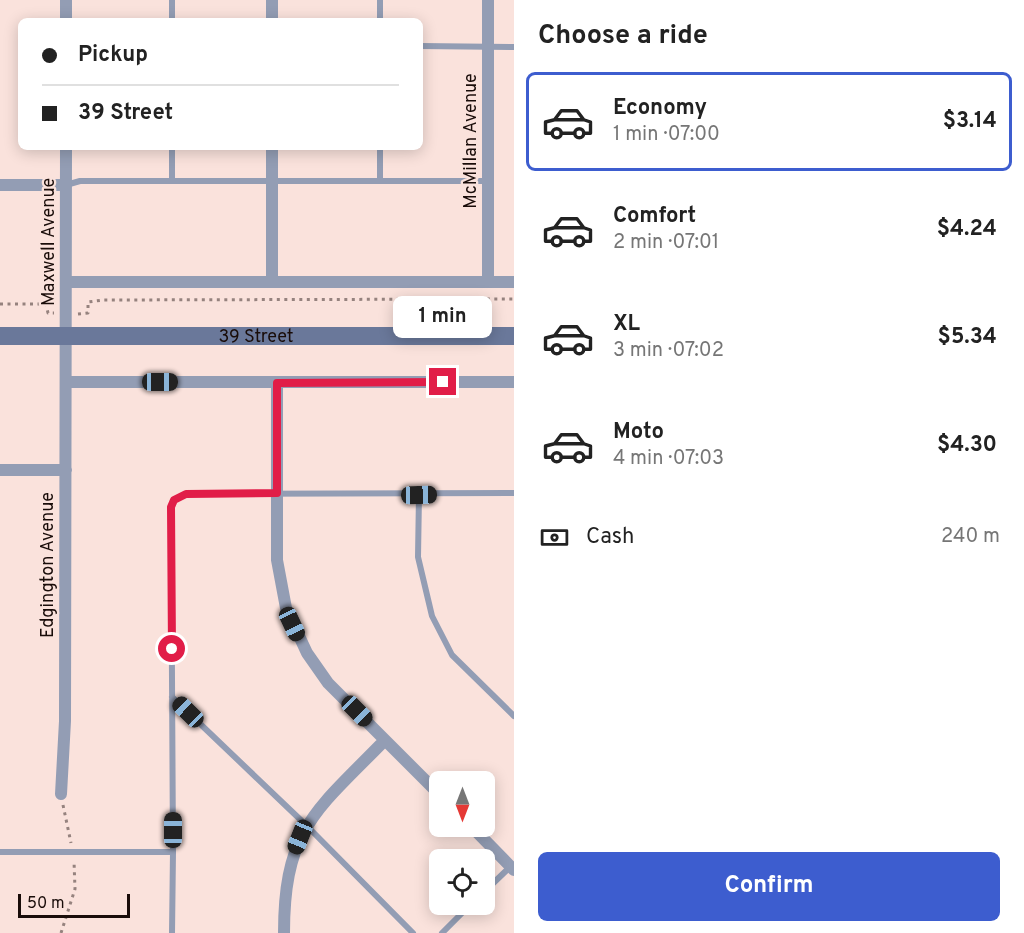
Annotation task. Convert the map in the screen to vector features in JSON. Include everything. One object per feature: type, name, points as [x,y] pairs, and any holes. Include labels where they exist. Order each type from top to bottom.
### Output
[{"type":"street","points":[[66,0],[66,18]]},
{"type":"street","points":[[272,0],[272,18]]},
{"type":"street","name":"McMillan Avenue","points":[[488,0],[488,282]]},
{"type":"street","name":"Maxwell Avenue","points":[[66,150],[66,336]]},
{"type":"street","points":[[272,150],[272,282]]},
{"type":"street","points":[[0,185],[66,185]]},
{"type":"street","points":[[67,282],[514,282]]},
{"type":"street","name":"39 Street","points":[[0,336],[514,336]]},
{"type":"street","name":"Edgington Avenue","points":[[61,794],[65,721],[66,336]]},
{"type":"street","points":[[66,382],[514,382]]},
{"type":"street","points":[[277,383],[279,578],[292,624],[307,653],[328,682],[429,784]]},
{"type":"street","points":[[0,470],[66,470]]},
{"type":"street","points":[[284,933],[284,897],[288,868],[306,825],[323,802],[385,740]]},
{"type":"street","points":[[482,837],[512,868]]},
{"type":"lane","points":[[172,0],[172,18]]},
{"type":"lane","points":[[380,0],[380,18]]},
{"type":"lane","points":[[423,46],[514,47]]},
{"type":"lane","points":[[172,150],[172,181]]},
{"type":"lane","points":[[380,150],[380,181]]},
{"type":"lane","points":[[66,185],[80,181],[487,181]]},
{"type":"lane","points":[[172,933],[171,507],[174,500],[186,494],[514,493]]},
{"type":"lane","points":[[419,495],[418,556],[432,616],[452,655],[514,716]]},
{"type":"lane","points":[[172,697],[306,825],[412,933]]},
{"type":"lane","points":[[0,852],[173,852]]},
{"type":"lane","points":[[495,883],[512,868]]},
{"type":"lane","points":[[442,933],[460,915]]},
{"type":"path","points":[[84,314],[88,313],[88,302],[103,300],[514,299]]},
{"type":"path","points":[[0,304],[46,304],[48,313]]},
{"type":"path","points":[[61,794],[73,853],[75,889],[61,933]]},
{"type":"route","points":[[172,649],[171,507],[178,496],[186,494],[277,493],[277,383],[443,382]]}]
